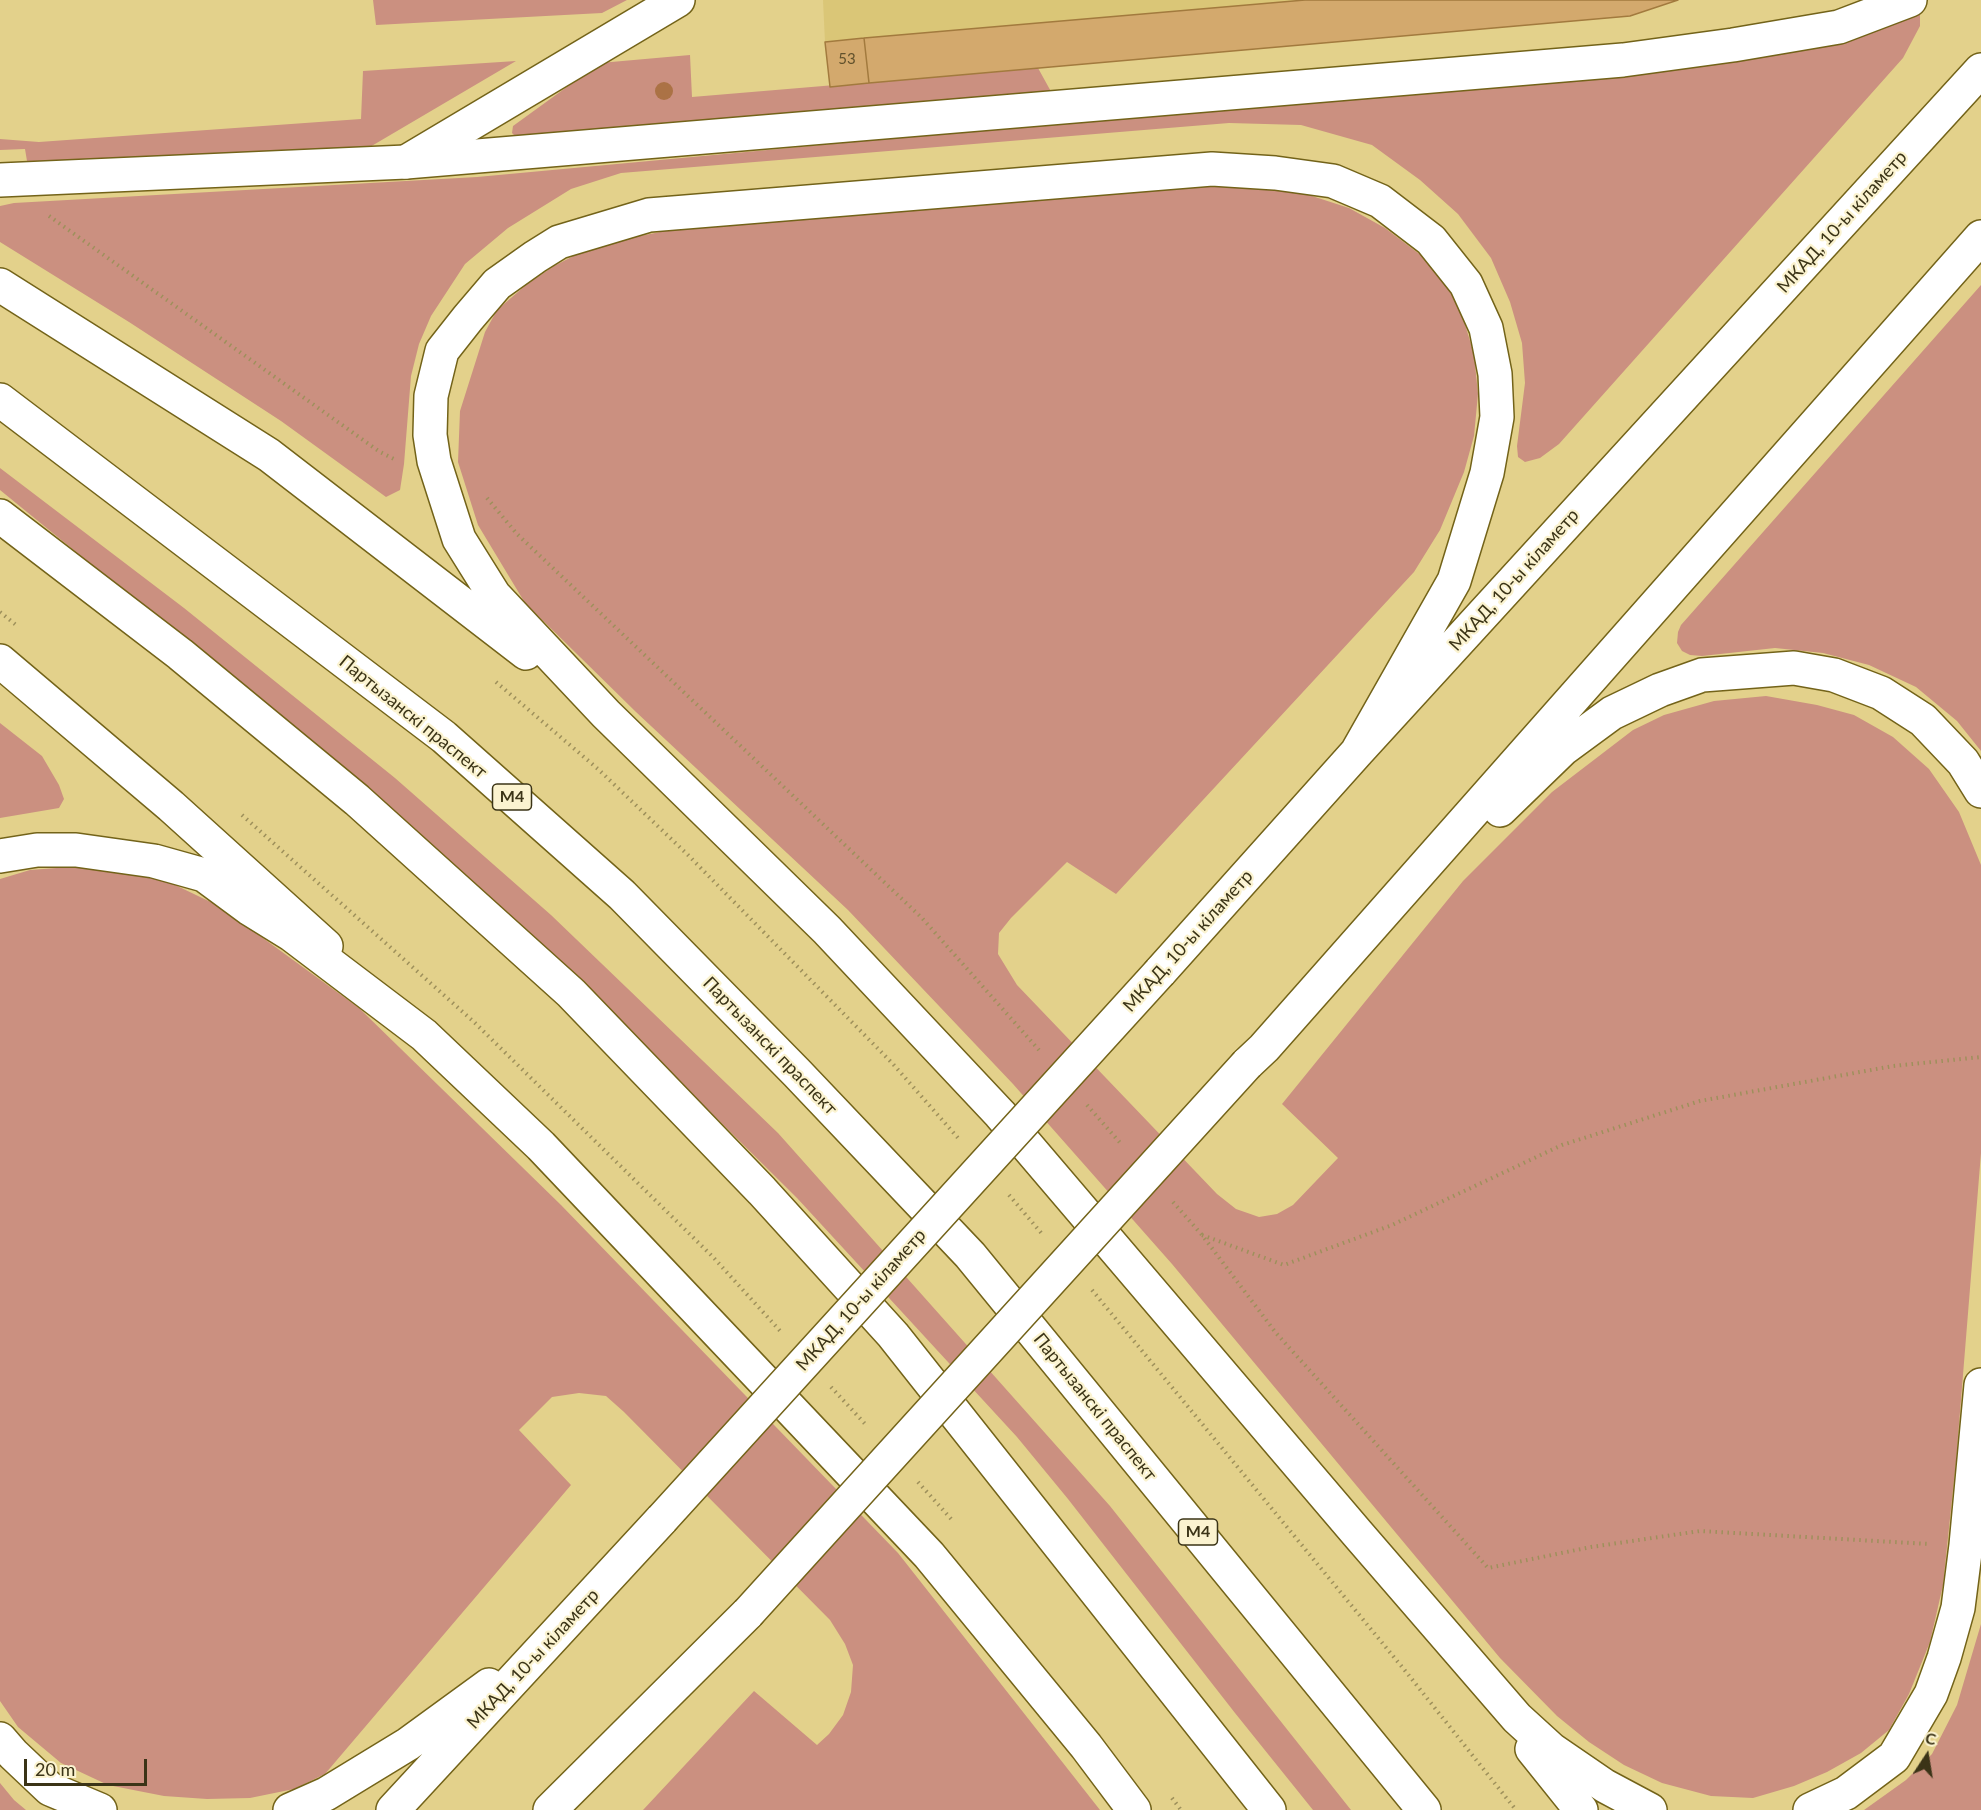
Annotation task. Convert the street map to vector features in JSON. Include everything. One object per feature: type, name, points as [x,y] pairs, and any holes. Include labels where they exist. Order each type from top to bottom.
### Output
[{"type":"main road","points":[[406,162],[678,0]]},
{"type":"main road","points":[[0,180],[406,162],[1623,60],[1839,27],[1910,0]]},
{"type":"main road","name":"МКАД, 10-ы кіламетр","points":[[393,1810],[662,1519],[1357,752],[1981,70]]},
{"type":"main road","points":[[1357,752],[1454,581],[1487,473],[1497,417],[1495,374],[1486,328],[1466,284],[1431,240],[1380,201],[1333,182],[1275,173],[1212,169],[649,216],[604,227],[559,242],[498,284],[442,351],[431,396],[430,435],[434,461],[459,539],[494,595],[606,714],[827,930],[1000,1114],[1517,1718],[1551,1749],[1605,1786],[1650,1810]]},
{"type":"main road","points":[[550,1810],[748,1613],[1255,1056],[1981,237]]},
{"type":"main road","points":[[0,285],[269,455],[606,714]]},
{"type":"main road","name":"Партызанскі праспект","points":[[0,400],[444,737],[622,895],[797,1073],[970,1255],[1424,1810]]},
{"type":"main road","points":[[0,516],[180,654],[357,800],[579,1002],[762,1191],[893,1335],[1269,1810]]},
{"type":"main road","points":[[0,661],[171,806],[424,1035],[541,1146],[929,1555],[1079,1737],[1134,1810]]},
{"type":"main road","points":[[1255,1056],[1423,881],[1563,749],[1612,713],[1660,690],[1702,675],[1794,668],[1834,675],[1881,693],[1923,720],[1963,762],[1981,791]]},
{"type":"main road","points":[[0,856],[37,850],[76,850],[154,861],[204,875],[250,909],[292,935],[424,1035]]},
{"type":"main road","points":[[1810,1810],[1846,1793],[1894,1757],[1931,1694],[1958,1608],[1981,1385]]},
{"type":"main road","points":[[1357,1533],[1581,1810]]},
{"type":"main road","points":[[290,1810],[326,1794],[408,1744],[546,1643]]},
{"type":"main road","points":[[0,1739],[50,1789],[100,1810]]},
{"type":"path","points":[[40,210],[380,452],[404,464],[434,461]]},
{"type":"path","points":[[480,489],[517,534],[922,918],[1046,1059]]},
{"type":"path","points":[[493,679],[598,769],[688,855],[893,1064],[964,1144]]},
{"type":"path","points":[[1202,1235],[1284,1265],[1392,1225],[1562,1145],[1700,1101],[1893,1066],[1981,1057]]},
{"type":"path","points":[[1085,1103],[1124,1147]]},
{"type":"path","points":[[1003,1189],[1050,1243]]},
{"type":"path","points":[[1171,1200],[1202,1235],[1276,1333],[1488,1568],[1591,1547],[1700,1531],[1966,1545]]},
{"type":"path","points":[[1089,1287],[1121,1323],[1384,1645],[1516,1810]]},
{"type":"shaded area","points":[[373,0],[627,0],[602,13],[376,25]]},
{"type":"shaded area","points":[[823,0],[1678,0],[830,87]]},
{"type":"shaded area","points":[[1911,8],[1920,14],[1920,26],[1903,58],[1559,444],[1540,458],[1525,462],[1518,457],[1517,446],[1525,383],[1522,343],[1510,302],[1491,258],[1458,214],[1420,180],[1372,145],[1301,125],[1229,123],[621,173],[571,189],[508,228],[465,264],[431,316],[419,344],[411,376],[400,490],[386,497],[281,421],[129,322],[0,242],[0,206],[14,203],[477,177],[1585,74]]},
{"type":"shaded area","points":[[690,55],[692,97],[1038,68],[1054,97],[517,138],[512,133],[513,126],[600,63]]},
{"type":"shaded area","points":[[516,61],[358,154],[216,160],[27,161],[25,149],[0,150],[0,139],[39,142],[361,119],[363,71]]},
{"type":"shaded area","points":[[1177,185],[1252,186],[1309,195],[1349,208],[1385,228],[1422,256],[1450,289],[1464,321],[1474,354],[1478,394],[1474,436],[1464,472],[1440,530],[1414,572],[1116,894],[1067,862],[999,933],[998,954],[1017,985],[1217,1194],[1236,1209],[1259,1217],[1277,1214],[1293,1205],[1338,1158],[1282,1104],[1463,881],[1552,792],[1633,730],[1664,715],[1714,701],[1766,696],[1817,705],[1854,715],[1893,737],[1929,769],[1959,812],[1981,865],[1981,1153],[1956,1461],[1943,1585],[1930,1642],[1909,1694],[1889,1730],[1861,1753],[1827,1772],[1794,1786],[1753,1798],[1711,1796],[1662,1783],[1624,1765],[1589,1742],[1557,1716],[1500,1658],[1172,1264],[1013,1084],[848,910],[636,712],[525,603],[478,525],[458,462],[460,411],[485,332],[497,310],[526,285],[554,266],[595,245],[670,230]]},
{"type":"shaded area","points":[[1981,285],[1981,751],[1957,721],[1916,687],[1869,665],[1823,653],[1775,648],[1702,656],[1690,655],[1682,651],[1677,643],[1681,625]]},
{"type":"shaded area","points":[[0,468],[184,608],[395,778],[551,915],[778,1133],[1110,1506],[1351,1810],[1313,1810],[1017,1437],[797,1198],[677,1079],[592,999],[287,724],[0,490]]},
{"type":"shaded area","points":[[0,723],[42,756],[59,785],[64,799],[59,808],[0,818]]},
{"type":"shaded area","points":[[83,866],[130,871],[173,884],[219,906],[359,1008],[561,1205],[898,1553],[1100,1810],[643,1810],[754,1691],[817,1745],[829,1734],[843,1715],[851,1692],[853,1665],[845,1644],[830,1620],[624,1412],[606,1396],[579,1393],[552,1397],[519,1430],[571,1485],[325,1774],[294,1789],[250,1798],[207,1799],[164,1796],[108,1785],[61,1763],[18,1727],[0,1701],[0,879],[30,870]]},
{"type":"shaded area","points":[[1981,1624],[1981,1810],[1864,1810],[1906,1780],[1932,1754],[1957,1705]]},
{"type":"shaded area","points":[[0,1783],[14,1800],[26,1810],[0,1810]]},
{"type":"building","points":[[1305,0],[1678,0],[1630,16],[869,83],[864,38]]},
{"type":"building","points":[[864,38],[869,83],[830,87],[825,42]]}]
